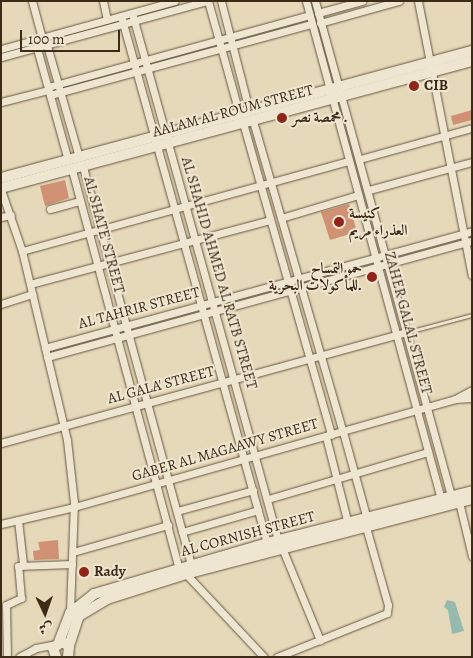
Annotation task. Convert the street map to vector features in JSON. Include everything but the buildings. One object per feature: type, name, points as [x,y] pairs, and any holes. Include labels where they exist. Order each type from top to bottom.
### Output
[{"type":"street","name":"AL SHATE' STREET","points":[[32,1],[49,90],[168,525],[185,568]]},
{"type":"street","points":[[103,1],[107,20]]},
{"type":"street","points":[[142,1],[144,10]]},
{"type":"street","points":[[1,49],[123,24],[207,1],[221,48],[244,111]]},
{"type":"street","points":[[221,1],[232,45],[244,111]]},
{"type":"street","name":"ZAHER GALAL STREET","points":[[306,1],[335,93],[360,158],[428,408],[450,502]]},
{"type":"street","name":"ZAHER GALAL STREET","points":[[315,1],[349,162],[398,335],[428,452],[450,502]]},
{"type":"street","points":[[318,13],[362,1]]},
{"type":"street","points":[[320,23],[399,1]]},
{"type":"street","points":[[418,1],[463,234],[468,242],[472,276]]},
{"type":"street","points":[[1,57],[107,20],[172,2]]},
{"type":"street","name":"AL SHAHID AHMED AL RATB STREET","points":[[132,13],[280,544],[320,640]]},
{"type":"street","points":[[1,102],[49,90],[58,84],[309,15]]},
{"type":"street","name":"AL SHAHID AHMED AL RATB STREET","points":[[121,16],[267,543]]},
{"type":"street","points":[[49,90],[60,92],[312,24]]},
{"type":"street","name":"AL SHATE' STREET","points":[[41,42],[58,84],[127,326],[177,511],[182,532],[185,568]]},
{"type":"street","name":"AALAM AL ROUM STREET","points":[[2,184],[167,139],[248,122],[335,93],[431,67],[472,51]]},
{"type":"street","name":"AALAM AL ROUM STREET","points":[[431,67],[472,61]]},
{"type":"street","name":"AALAM AL ROUM STREET","points":[[167,139],[244,111],[335,93]]},
{"type":"street","points":[[248,122],[271,183],[343,432],[389,611],[277,657]]},
{"type":"street","points":[[248,122],[260,186],[310,359],[336,479],[348,524]]},
{"type":"street","points":[[360,158],[472,128]]},
{"type":"street","points":[[22,251],[349,162]]},
{"type":"street","points":[[369,190],[472,162]]},
{"type":"street","points":[[2,184],[22,251],[64,426],[74,507],[70,589],[78,608],[70,653],[56,648],[36,648],[19,657]]},
{"type":"street","points":[[281,218],[358,195]]},
{"type":"street","points":[[50,209],[80,201]]},
{"type":"street","points":[[1,217],[11,215]]},
{"type":"street","points":[[30,284],[270,220]]},
{"type":"street","name":"AL TAHRIR STREET","points":[[45,348],[472,231]]},
{"type":"street","name":"AL TAHRIR STREET","points":[[48,358],[468,242]]},
{"type":"street","points":[[1,304],[32,294]]},
{"type":"street","name":"AL GALA' STREET","points":[[1,443],[408,332]]},
{"type":"street","name":"GABER AL MAGAAWY STREET","points":[[455,400],[472,390]]},
{"type":"street","name":"GABER AL MAGAAWY STREET","points":[[1,524],[74,507],[455,400],[472,398]]},
{"type":"street","points":[[268,499],[428,452]]},
{"type":"street","points":[[177,511],[252,490]]},
{"type":"street","name":"AL CORNISH STREET","points":[[450,502],[472,491]]},
{"type":"street","name":"AL CORNISH STREET","points":[[185,568],[450,502],[472,499]]},
{"type":"street","points":[[450,502],[472,556]]},
{"type":"street","points":[[182,532],[258,510]]},
{"type":"street","points":[[18,520],[24,564]]},
{"type":"street","name":"AL CORNISH STREET","points":[[78,608],[185,568],[267,543],[280,544],[348,524],[366,523]]},
{"type":"street","points":[[73,552],[168,525]]},
{"type":"street","points":[[7,657],[6,605],[21,598],[17,566],[24,564],[72,564]]},
{"type":"street","points":[[185,568],[264,657]]},
{"type":"street","points":[[46,657],[56,648],[78,608]]},
{"type":"lane","name":"AL GALA' STREET","points":[[408,332],[472,315]]},
{"type":"water","points":[[447,600],[455,602],[464,631],[452,634],[448,610],[444,607]]},
{"type":"place","name":"CIB","points":[[414,86]]},
{"type":"place","name":"محمصة نصر .","points":[[282,118]]},
{"type":"place","name":"كنيسة العذراء مريم","points":[[339,222]]},
{"type":"place","name":"حمو التمساح للمأكولات البحرية.","points":[[372,277]]},
{"type":"place","name":"Rady","points":[[84,572]]}]
